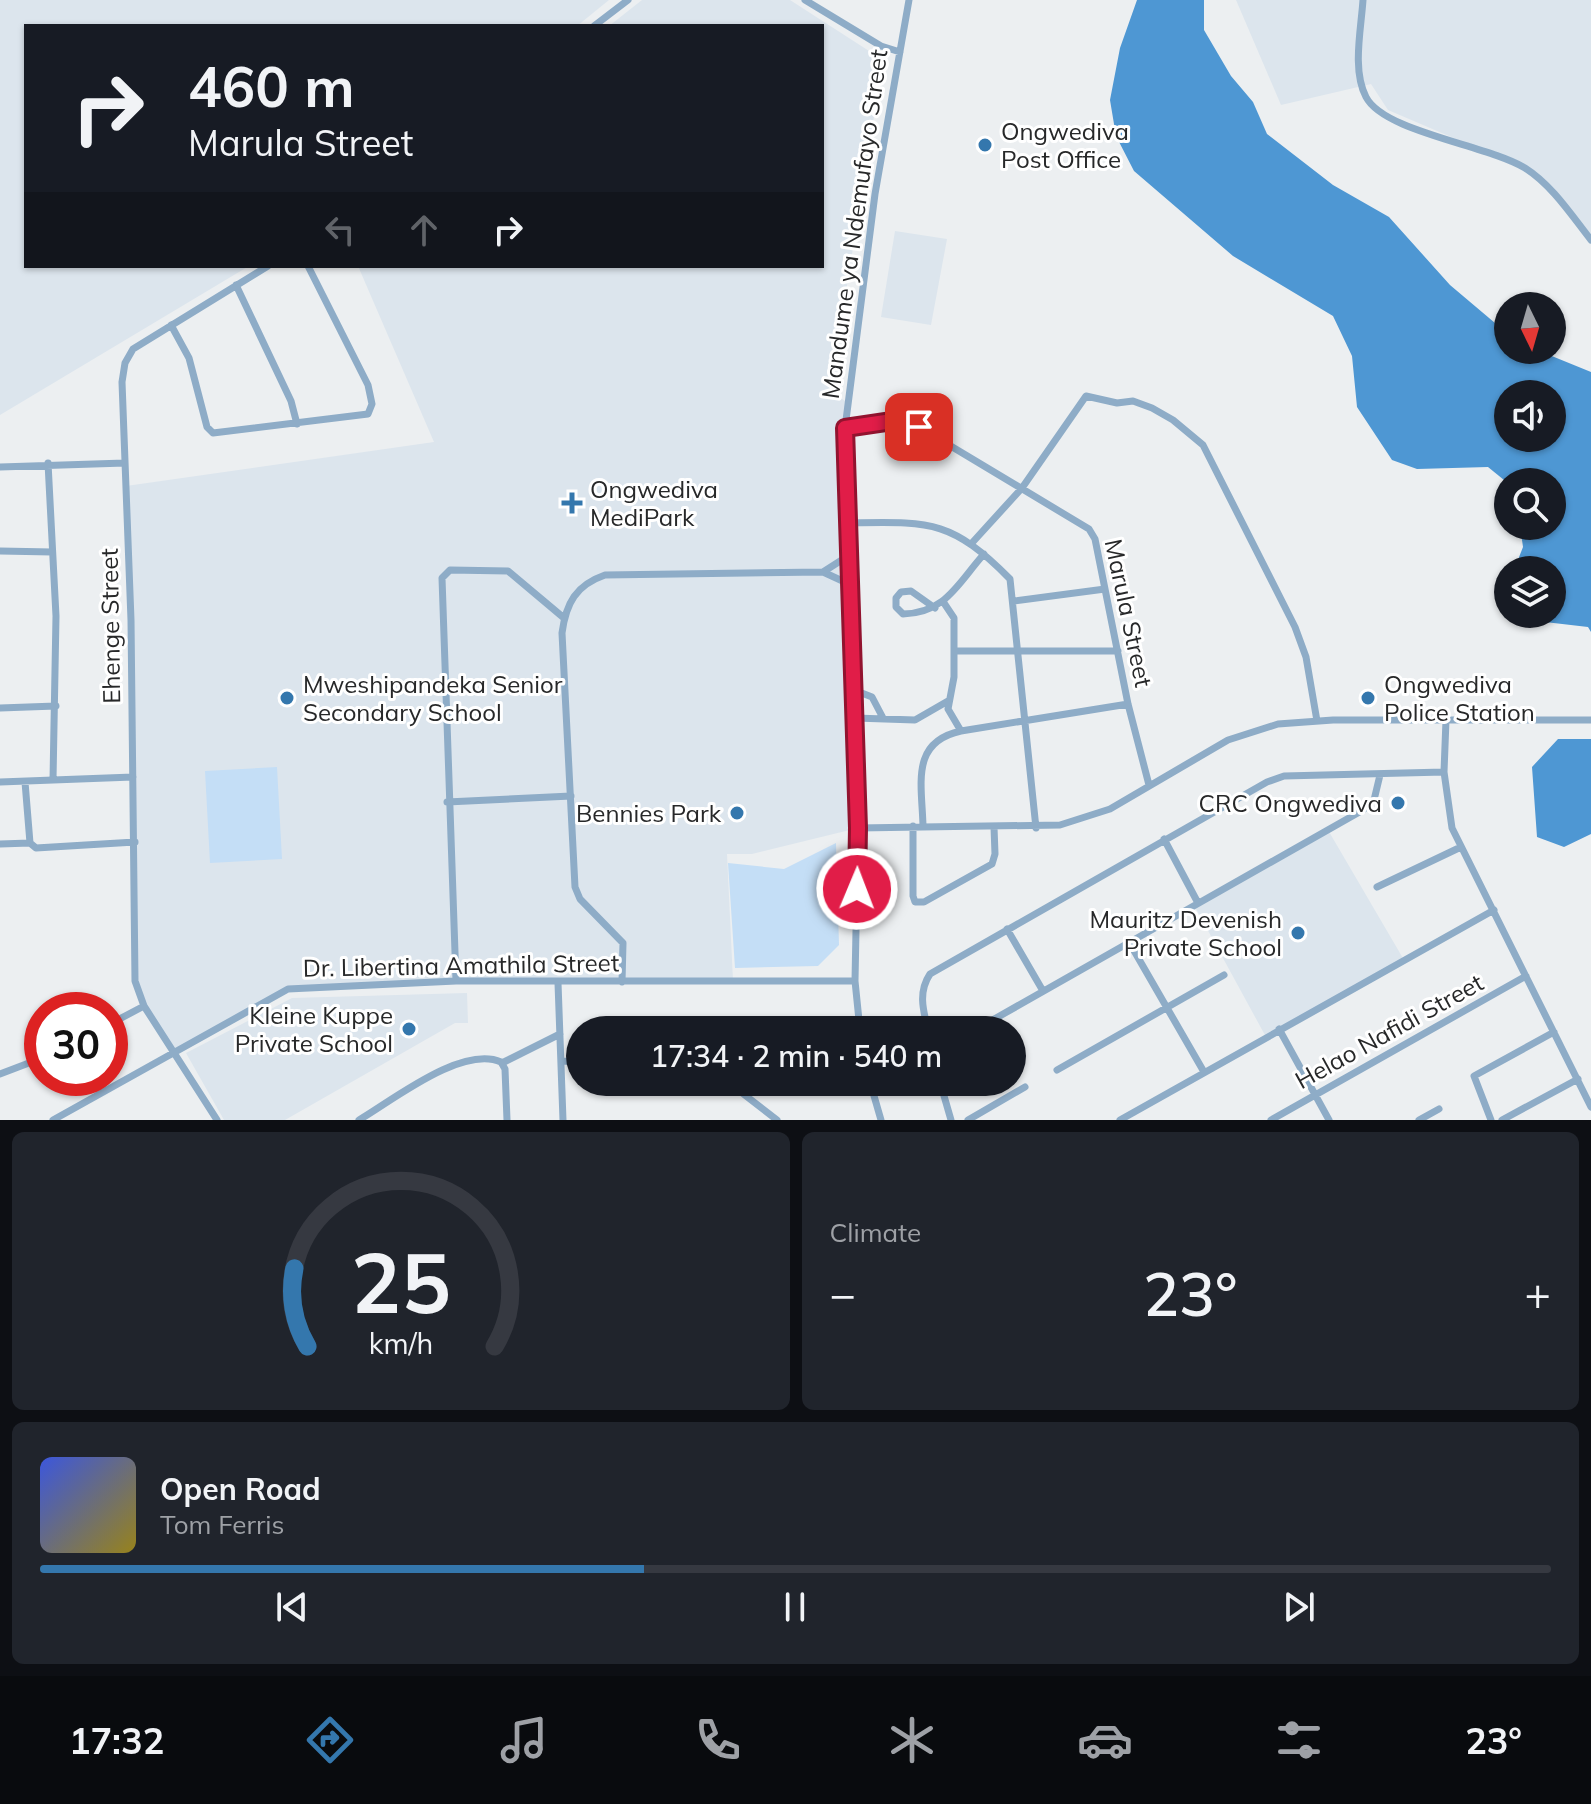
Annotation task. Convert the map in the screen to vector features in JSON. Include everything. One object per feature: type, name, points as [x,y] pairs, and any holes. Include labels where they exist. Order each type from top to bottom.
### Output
[{"type":"street","points":[[597,24],[628,0]]},
{"type":"street","points":[[805,0],[881,46],[900,52]]},
{"type":"street","name":"Mandume ya Ndemufayo Street","points":[[859,1016],[855,981],[858,828],[845,428],[875,194],[909,0]]},
{"type":"street","points":[[1363,0],[1359,76],[1374,110],[1396,122],[1470,145],[1526,169],[1554,194],[1591,240]]},
{"type":"street","name":"Ehenge Street","points":[[213,1119],[176,1051],[144,1006],[135,981],[135,842],[122,382],[125,363],[133,349],[265,268]]},
{"type":"street","points":[[171,325],[189,358],[207,427],[213,433],[368,414],[372,404],[368,385],[309,268]]},
{"type":"street","points":[[236,285],[291,401],[297,424]]},
{"type":"street","points":[[971,544],[1022,488],[1086,396],[1117,403],[1133,401],[1189,430],[1203,445],[1295,627],[1306,657],[1317,721]]},
{"type":"street","name":"Marula Street","points":[[845,428],[899,420],[919,427],[1089,529],[1095,539],[1128,704],[1149,785]]},
{"type":"street","points":[[0,467],[48,463],[125,463]]},
{"type":"street","points":[[48,463],[56,706],[53,780]]},
{"type":"street","points":[[847,523],[923,522],[971,544],[1010,579],[1014,601],[1015,653],[1036,828]]},
{"type":"street","points":[[0,551],[52,552]]},
{"type":"street","points":[[935,608],[911,591],[901,592],[896,598],[896,607],[903,614],[926,613],[935,608],[944,603],[984,554]]},
{"type":"street","points":[[823,572],[848,556]]},
{"type":"street","points":[[456,981],[447,802],[442,578],[450,570],[508,571],[564,618]]},
{"type":"street","points":[[622,982],[623,943],[576,891],[562,633],[570,600],[585,582],[605,575],[823,572],[849,584]]},
{"type":"street","points":[[1014,601],[1105,589]]},
{"type":"street","points":[[944,603],[954,618],[954,677],[948,701],[961,731]]},
{"type":"street","points":[[955,651],[1118,651]]},
{"type":"street","points":[[854,690],[872,697],[883,718]]},
{"type":"street","points":[[855,718],[915,720],[948,701]]},
{"type":"street","points":[[923,826],[922,761],[941,737],[961,731],[1128,704]]},
{"type":"street","points":[[0,708],[56,706]]},
{"type":"street","points":[[1446,720],[1444,772],[1447,807],[1461,847],[1591,1107]]},
{"type":"street","points":[[858,828],[1036,828],[1060,825],[1110,809],[1228,740],[1278,724],[1317,721],[1591,720]]},
{"type":"street","points":[[926,1016],[923,985],[930,974],[1221,806],[1284,776],[1444,772]]},
{"type":"street","points":[[999,1016],[1363,810],[1374,800],[1380,775]]},
{"type":"street","points":[[0,782],[133,777]]},
{"type":"street","points":[[25,782],[30,843]]},
{"type":"street","points":[[447,802],[571,796]]},
{"type":"street","points":[[913,826],[915,902],[924,902],[992,864],[995,854],[994,827]]},
{"type":"street","points":[[1164,839],[1198,903]]},
{"type":"street","points":[[0,844],[30,843],[36,848],[135,842]]},
{"type":"street","points":[[1377,887],[1461,847]]},
{"type":"street","points":[[1120,1120],[1494,910]]},
{"type":"street","points":[[1007,929],[1043,991]]},
{"type":"street","points":[[1129,942],[1204,1072]]},
{"type":"street","points":[[1057,1070],[1224,975]]},
{"type":"street","name":"Helao Nafidi Street","points":[[1271,1120],[1526,976]]},
{"type":"street","name":"Dr. Libertina Amathila Street","points":[[53,1120],[288,989],[456,981],[855,981]]},
{"type":"street","points":[[558,983],[563,1120]]},
{"type":"street","points":[[128,1014],[144,1006]]},
{"type":"street","points":[[1279,1029],[1329,1120]]},
{"type":"street","points":[[1491,1120],[1474,1076],[1554,1032]]},
{"type":"street","points":[[359,1120],[455,1063],[492,1059],[502,1063],[560,1034]]},
{"type":"street","points":[[561,1061],[566,1061]]},
{"type":"street","points":[[502,1063],[507,1120]]},
{"type":"street","points":[[0,1074],[24,1065]]},
{"type":"street","points":[[1502,1120],[1578,1079]]},
{"type":"street","points":[[746,1096],[777,1120]]},
{"type":"street","points":[[874,1096],[881,1120]]},
{"type":"street","points":[[944,1096],[951,1120]]},
{"type":"street","points":[[968,1120],[1009,1096]]},
{"type":"street","points":[[1419,1120],[1439,1109]]},
{"type":"shaded area","points":[[0,0],[609,0],[579,24],[24,24],[24,268],[246,268],[0,415]]},
{"type":"shaded area","points":[[642,0],[790,0],[883,60],[830,392],[847,402],[858,828],[752,854],[727,854],[733,981],[456,981],[288,989],[176,1051],[144,1006],[135,981],[126,486],[434,442],[359,268],[824,268],[824,24],[612,24]]},
{"type":"shaded area","points":[[1236,0],[1591,0],[1591,237],[1526,169],[1388,110],[1371,84],[1281,105]]},
{"type":"shaded area","points":[[895,231],[947,239],[931,325],[881,317]]},
{"type":"shaded area","points":[[277,767],[282,859],[210,863],[205,771]]},
{"type":"shaded area","name":"Mauritz Devenish Private School","points":[[1328,830],[1404,960],[1266,1037],[1194,905]]},
{"type":"shaded area","points":[[836,843],[839,945],[818,966],[735,968],[728,863],[784,869]]},
{"type":"shaded area","points":[[467,993],[468,1023],[455,1023],[285,1120],[224,1120],[186,1053],[292,998]]},
{"type":"water","points":[[1137,0],[1204,0],[1204,30],[1231,76],[1253,102],[1267,134],[1333,185],[1389,217],[1450,285],[1494,322],[1494,364],[1566,362],[1591,372],[1591,632],[1588,627],[1566,624],[1566,556],[1519,556],[1522,540],[1566,540],[1566,468],[1494,468],[1494,472],[1488,467],[1417,469],[1392,460],[1357,407],[1352,356],[1333,316],[1233,256],[1134,171],[1116,136],[1110,100],[1120,48]]},
{"type":"water","points":[[1558,739],[1591,739],[1591,834],[1564,847],[1537,837],[1532,767]]},
{"type":"place","name":"Ongwediva Post Office","points":[[985,145]]},
{"type":"place","name":"Ongwediva MediPark","points":[[572,503]]},
{"type":"place","name":"Mweshipandeka Senior Secondary School","points":[[287,698]]},
{"type":"place","name":"Ongwediva Police Station","points":[[1368,698]]},
{"type":"place","name":"CRC Ongwediva","points":[[1398,803]]},
{"type":"place","name":"Bennies Park","points":[[737,813]]},
{"type":"place","name":"Mauritz Devenish Private School","points":[[1298,933]]},
{"type":"place","name":"Kleine Kuppe Private School","points":[[409,1029]]},
{"type":"route","points":[[857,889],[858,828],[845,428],[899,420],[919,427]]}]
